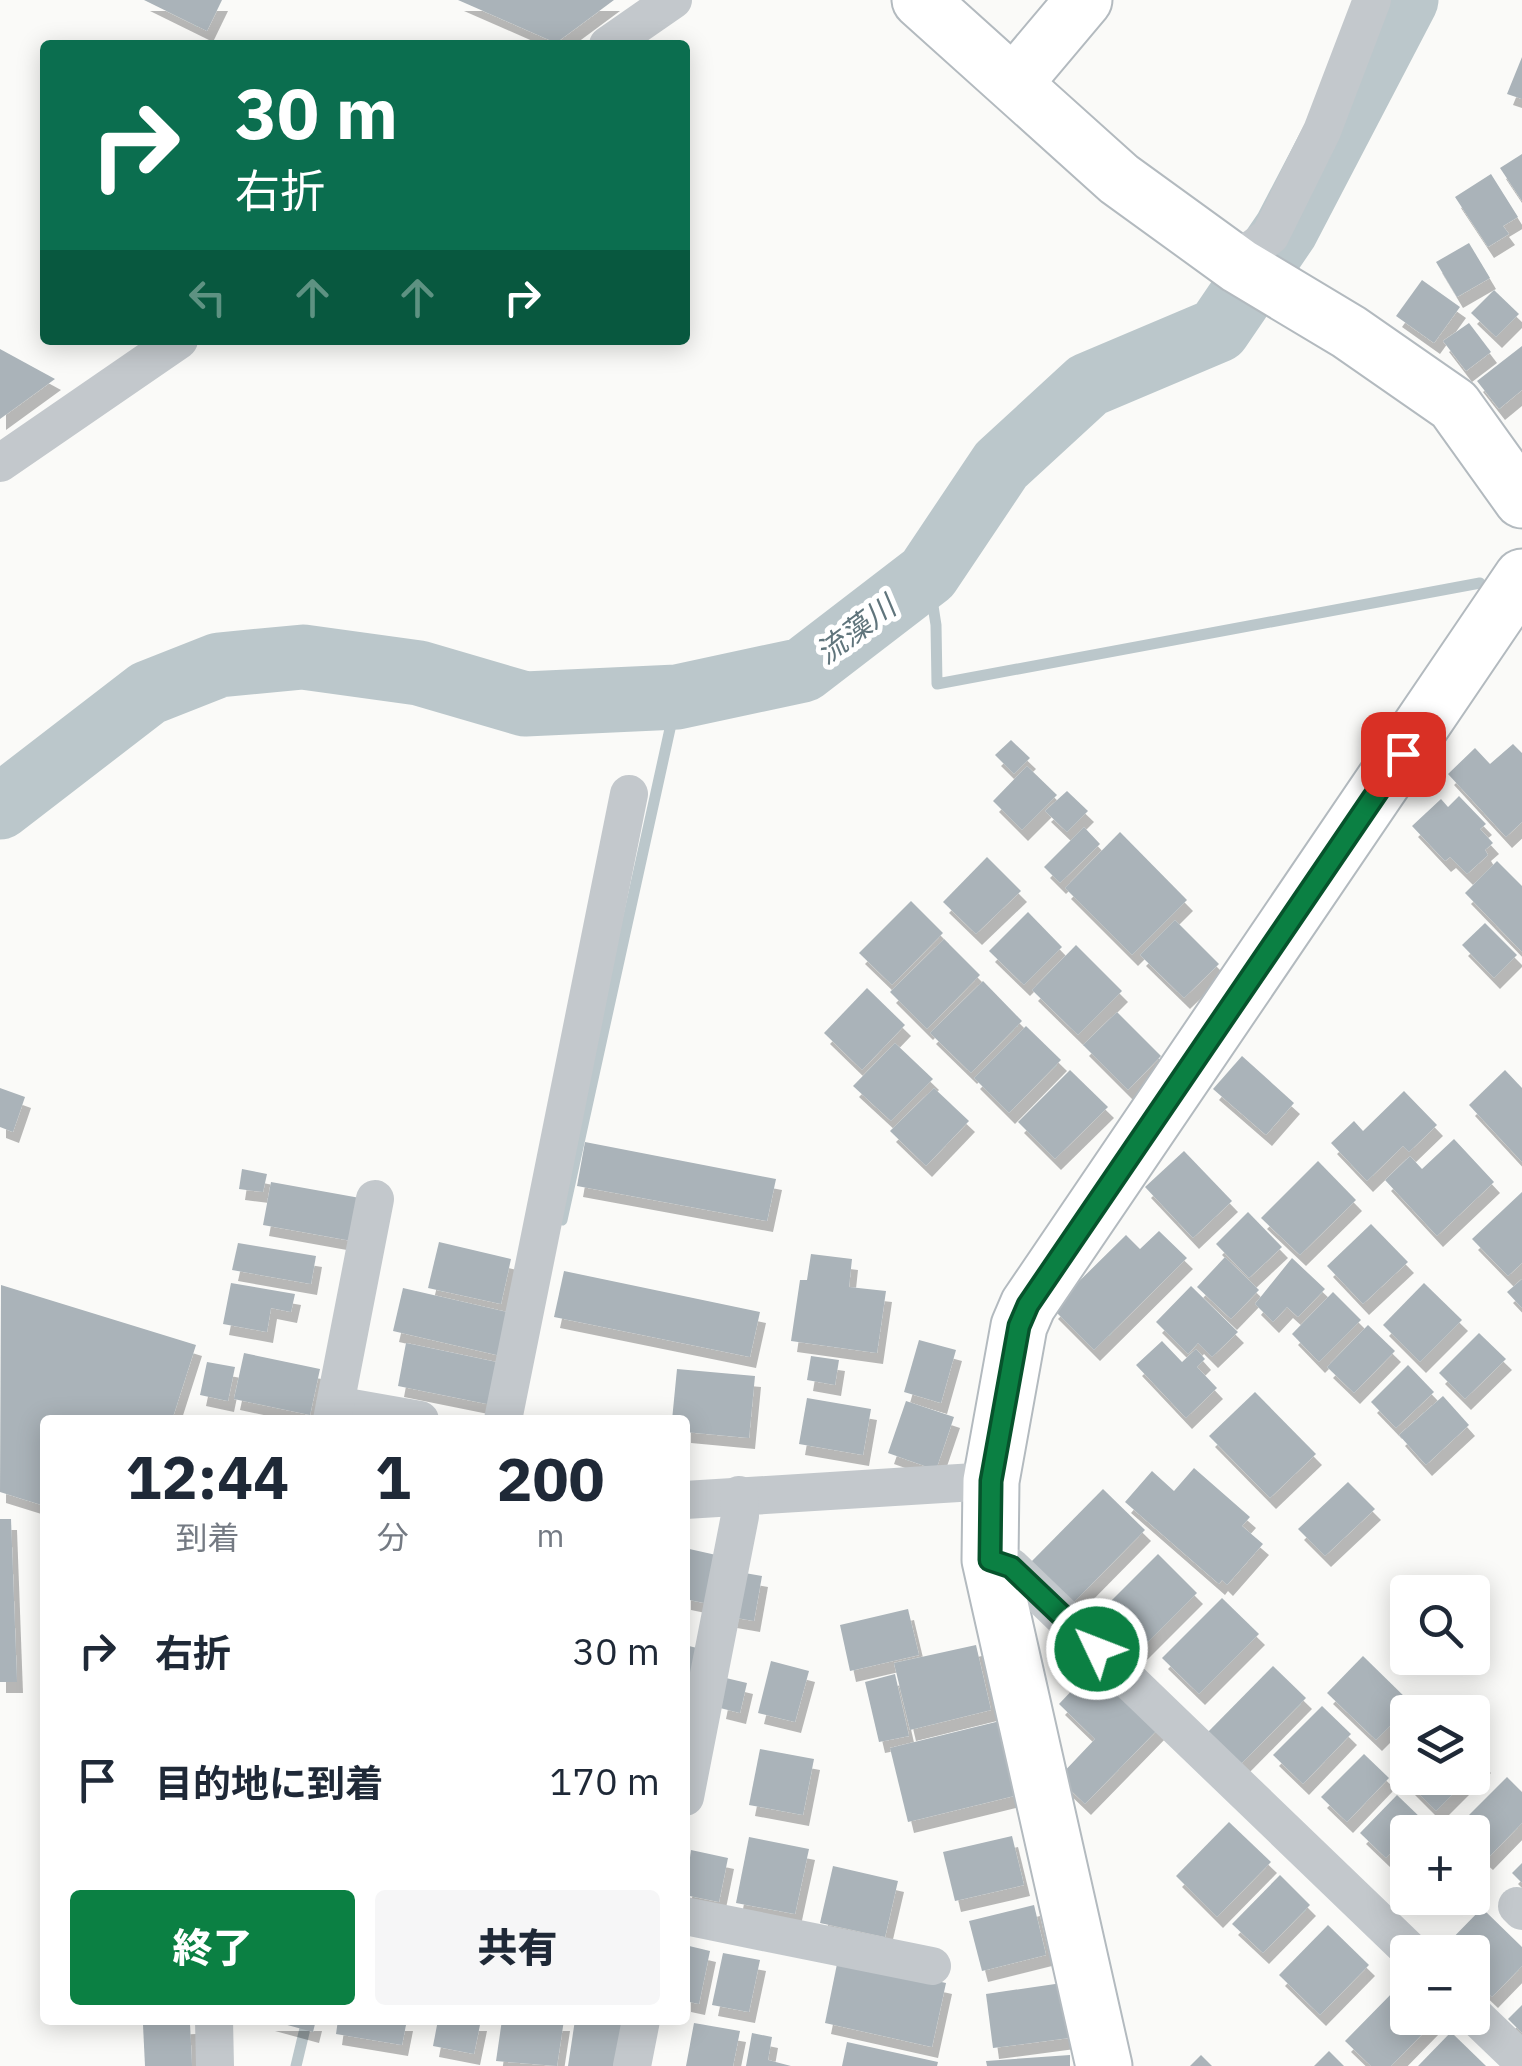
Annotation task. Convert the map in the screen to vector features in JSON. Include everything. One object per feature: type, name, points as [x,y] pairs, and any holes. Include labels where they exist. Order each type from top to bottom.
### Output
[{"type":"street","points":[[615,40],[673,0]]},
{"type":"street","points":[[920,0],[1119,179],[1237,264],[1349,332],[1454,405],[1522,500]]},
{"type":"street","points":[[1015,82],[1084,0]]},
{"type":"street","points":[[1237,264],[1270,236],[1322,130],[1372,0]]},
{"type":"street","points":[[0,463],[172,345]]},
{"type":"street","points":[[1104,2066],[990,1560],[991,1481],[1019,1326],[1028,1305],[1522,577]]},
{"type":"street","points":[[504,1415],[629,794]]},
{"type":"street","points":[[366,1415],[334,1412],[374,1199]]},
{"type":"street","points":[[690,1500],[991,1481]]},
{"type":"street","points":[[690,1771],[740,1516],[740,1495]]},
{"type":"street","points":[[990,1560],[1011,1567],[1393,1935]]},
{"type":"street","points":[[690,1917],[932,1966]]},
{"type":"street","points":[[214,2025],[215,2066]]},
{"type":"street","points":[[632,2066],[640,2025]]},
{"type":"street","points":[[1490,2030],[1522,2061]]},
{"type":"building","points":[[144,0],[222,0],[207,31]]},
{"type":"building","points":[[458,0],[614,0],[560,40],[549,40]]},
{"type":"building","points":[[1522,57],[1522,99],[1507,94]]},
{"type":"building","points":[[1522,154],[1522,201],[1500,168]]},
{"type":"building","points":[[1491,174],[1518,217],[1503,226],[1509,234],[1488,247],[1455,197]]},
{"type":"building","points":[[1469,243],[1490,278],[1457,297],[1436,262]]},
{"type":"building","points":[[1422,280],[1460,307],[1434,343],[1396,316]]},
{"type":"building","points":[[1494,290],[1519,314],[1496,337],[1471,313]]},
{"type":"building","points":[[1469,323],[1491,352],[1466,371],[1443,341]]},
{"type":"building","points":[[1522,346],[1522,390],[1499,409],[1477,381]]},
{"type":"building","points":[[0,349],[55,379],[0,419]]},
{"type":"building","points":[[1011,740],[1030,758],[1014,774],[995,755]]},
{"type":"building","points":[[1513,744],[1522,753],[1522,822],[1506,837],[1448,774],[1475,748],[1490,764]]},
{"type":"building","points":[[1027,766],[1057,795],[1022,830],[993,801]]},
{"type":"building","points":[[1067,791],[1088,811],[1067,832],[1045,811]]},
{"type":"building","points":[[1459,796],[1486,824],[1480,829],[1493,843],[1485,850],[1488,855],[1467,874],[1450,857],[1445,861],[1412,826],[1441,799],[1448,807]]},
{"type":"building","points":[[1084,827],[1100,844],[1060,883],[1044,867]]},
{"type":"building","points":[[1120,832],[1187,900],[1132,955],[1065,888]]},
{"type":"building","points":[[987,857],[1021,891],[976,934],[943,902]]},
{"type":"building","points":[[1497,861],[1522,886],[1522,952],[1465,893]]},
{"type":"building","points":[[911,901],[943,933],[892,985],[859,953]]},
{"type":"building","points":[[1028,912],[1062,947],[1024,985],[989,951]]},
{"type":"building","points":[[1175,920],[1219,964],[1184,998],[1140,955]]},
{"type":"building","points":[[1485,923],[1517,955],[1494,978],[1462,945]]},
{"type":"building","points":[[944,939],[980,975],[927,1029],[890,992]]},
{"type":"building","points":[[1076,945],[1122,991],[1078,1035],[1032,990]]},
{"type":"building","points":[[983,981],[1022,1021],[971,1073],[930,1033]]},
{"type":"building","points":[[867,988],[905,1025],[862,1070],[824,1033]]},
{"type":"building","points":[[1117,1012],[1161,1056],[1128,1090],[1083,1045]]},
{"type":"building","points":[[1026,1026],[1061,1060],[1009,1113],[974,1078]]},
{"type":"building","points":[[895,1043],[933,1079],[891,1121],[853,1086]]},
{"type":"building","points":[[1242,1056],[1294,1103],[1266,1135],[1213,1089]]},
{"type":"building","points":[[1070,1070],[1108,1107],[1055,1159],[1018,1122]]},
{"type":"building","points":[[1505,1070],[1522,1088],[1522,1162],[1469,1105]]},
{"type":"building","points":[[0,1088],[25,1097],[13,1132],[0,1127]]},
{"type":"building","points":[[934,1088],[969,1121],[926,1166],[890,1131]]},
{"type":"building","points":[[1404,1091],[1437,1125],[1409,1152],[1403,1146],[1367,1181],[1331,1143],[1354,1121],[1363,1131]]},
{"type":"building","points":[[1454,1139],[1494,1182],[1437,1236],[1385,1180],[1410,1156],[1422,1169]]},
{"type":"building","points":[[585,1142],[776,1179],[767,1221],[577,1186]]},
{"type":"building","points":[[1184,1151],[1232,1201],[1193,1238],[1145,1187]]},
{"type":"building","points":[[1318,1161],[1356,1200],[1300,1255],[1261,1218]]},
{"type":"building","points":[[242,1169],[267,1174],[263,1192],[239,1189]]},
{"type":"building","points":[[271,1182],[360,1198],[352,1241],[263,1225]]},
{"type":"building","points":[[1522,1192],[1522,1263],[1508,1276],[1472,1239]]},
{"type":"building","points":[[1248,1212],[1282,1247],[1249,1278],[1216,1244]]},
{"type":"building","points":[[1371,1224],[1408,1262],[1363,1304],[1327,1266]]},
{"type":"building","points":[[1159,1231],[1187,1258],[1094,1350],[1052,1308],[1126,1235],[1140,1249]]},
{"type":"building","points":[[439,1242],[511,1259],[501,1304],[428,1288]]},
{"type":"building","points":[[238,1243],[316,1256],[311,1284],[232,1270]]},
{"type":"building","points":[[811,1254],[852,1259],[849,1287],[886,1291],[877,1353],[791,1341],[800,1280],[807,1280]]},
{"type":"building","points":[[1225,1257],[1259,1290],[1231,1319],[1197,1287]]},
{"type":"building","points":[[1292,1258],[1325,1289],[1298,1317],[1287,1307],[1273,1322],[1255,1304]]},
{"type":"building","points":[[564,1271],[760,1312],[750,1357],[554,1317]]},
{"type":"building","points":[[1522,1279],[1522,1308],[1507,1292]]},
{"type":"building","points":[[231,1283],[295,1294],[291,1312],[271,1308],[267,1332],[223,1324]]},
{"type":"building","points":[[1424,1283],[1462,1320],[1420,1362],[1383,1325]]},
{"type":"building","points":[[1,1285],[196,1345],[174,1415],[40,1415],[40,1504],[0,1492]]},
{"type":"building","points":[[1191,1286],[1238,1332],[1212,1357],[1198,1343],[1188,1354],[1156,1322]]},
{"type":"building","points":[[403,1288],[511,1313],[501,1356],[393,1331]]},
{"type":"building","points":[[1333,1292],[1361,1320],[1319,1362],[1292,1334]]},
{"type":"building","points":[[1368,1325],[1395,1351],[1354,1393],[1327,1367]]},
{"type":"building","points":[[1479,1333],[1506,1359],[1465,1399],[1439,1373]]},
{"type":"building","points":[[919,1340],[956,1350],[941,1403],[904,1392]]},
{"type":"building","points":[[1162,1341],[1182,1362],[1196,1349],[1205,1359],[1197,1367],[1217,1388],[1186,1418],[1136,1365]]},
{"type":"building","points":[[406,1343],[501,1363],[492,1405],[398,1386]]},
{"type":"building","points":[[244,1353],[320,1369],[310,1415],[234,1399]]},
{"type":"building","points":[[811,1356],[839,1360],[835,1385],[807,1380]]},
{"type":"building","points":[[207,1362],[235,1367],[228,1401],[200,1395]]},
{"type":"building","points":[[1408,1365],[1434,1392],[1396,1428],[1371,1402]]},
{"type":"building","points":[[677,1369],[755,1376],[749,1438],[690,1432],[690,1415],[672,1415]]},
{"type":"building","points":[[1255,1392],[1316,1454],[1270,1498],[1209,1436]]},
{"type":"building","points":[[1443,1396],[1469,1425],[1426,1465],[1399,1435]]},
{"type":"building","points":[[807,1398],[871,1409],[863,1455],[799,1444]]},
{"type":"building","points":[[906,1401],[954,1417],[936,1470],[888,1453]]},
{"type":"building","points":[[1194,1468],[1250,1517],[1242,1526],[1263,1544],[1227,1585],[1222,1580],[1219,1584],[1125,1502],[1152,1471],[1174,1491]]},
{"type":"building","points":[[1348,1482],[1375,1509],[1325,1556],[1298,1529]]},
{"type":"building","points":[[1103,1489],[1145,1530],[1072,1604],[1030,1563]]},
{"type":"building","points":[[0,1519],[11,1519],[17,1682],[0,1682]]},
{"type":"building","points":[[690,1549],[725,1557],[714,1605],[690,1600]]},
{"type":"building","points":[[1158,1554],[1197,1593],[1137,1653],[1097,1615]]},
{"type":"building","points":[[739,1572],[762,1576],[754,1621],[731,1617]]},
{"type":"building","points":[[1222,1598],[1259,1634],[1199,1694],[1162,1658]]},
{"type":"building","points":[[908,1609],[919,1655],[850,1671],[840,1625]]},
{"type":"building","points":[[976,1645],[991,1710],[910,1730],[894,1663]]},
{"type":"building","points":[[690,1646],[701,1649],[693,1683],[690,1682]]},
{"type":"building","points":[[1363,1656],[1403,1695],[1390,1695],[1390,1726],[1376,1740],[1327,1693]]},
{"type":"building","points":[[771,1661],[809,1671],[795,1722],[758,1713]]},
{"type":"building","points":[[1098,1663],[1162,1725],[1085,1804],[1058,1778],[1095,1739],[1059,1704]]},
{"type":"building","points":[[1273,1666],[1306,1698],[1239,1766],[1206,1734]]},
{"type":"building","points":[[895,1674],[909,1736],[879,1742],[865,1682]]},
{"type":"building","points":[[726,1678],[747,1683],[740,1713],[720,1708]]},
{"type":"building","points":[[1322,1706],[1351,1734],[1303,1784],[1273,1755]]},
{"type":"building","points":[[1004,1720],[1022,1794],[908,1822],[890,1748]]},
{"type":"building","points":[[760,1749],[814,1759],[803,1815],[749,1805]]},
{"type":"building","points":[[1364,1754],[1389,1778],[1347,1822],[1321,1797]]},
{"type":"building","points":[[1507,1777],[1522,1792],[1522,1823],[1490,1856],[1490,1815],[1469,1815]]},
{"type":"building","points":[[1397,1795],[1418,1815],[1390,1815],[1390,1854],[1386,1858],[1360,1833]]},
{"type":"building","points":[[1420,1795],[1452,1795],[1436,1811]]},
{"type":"building","points":[[1229,1822],[1271,1862],[1217,1917],[1176,1876]]},
{"type":"building","points":[[1012,1836],[1024,1885],[955,1901],[943,1852]]},
{"type":"building","points":[[749,1837],[809,1849],[795,1914],[736,1903]]},
{"type":"building","points":[[691,1850],[728,1858],[719,1902],[690,1896]]},
{"type":"building","points":[[1522,1863],[1522,1883],[1512,1873]]},
{"type":"building","points":[[833,1866],[898,1881],[885,1937],[820,1923]]},
{"type":"building","points":[[1280,1875],[1310,1905],[1263,1953],[1232,1924]]},
{"type":"building","points":[[1034,1905],[1046,1955],[982,1971],[969,1921]]},
{"type":"building","points":[[1475,1915],[1489,1915],[1522,1947],[1522,1966],[1492,1997],[1490,1935],[1456,1935]]},
{"type":"building","points":[[1328,1925],[1369,1965],[1320,2015],[1279,1975]]},
{"type":"building","points":[[690,1946],[710,1951],[699,2004],[690,2002]]},
{"type":"building","points":[[723,1953],[760,1960],[749,2012],[712,2005]]},
{"type":"building","points":[[838,1959],[946,1983],[932,2047],[825,2023]]},
{"type":"building","points":[[1062,1983],[1069,2038],[993,2048],[986,1994]]},
{"type":"building","points":[[1390,1995],[1390,2035],[1421,2035],[1391,2066],[1371,2066],[1345,2041]]},
{"type":"building","points":[[1522,2005],[1522,2033],[1508,2019]]},
{"type":"building","points":[[694,2023],[740,2031],[733,2066],[686,2066]]},
{"type":"building","points":[[143,2025],[190,2025],[192,2066],[145,2066]]},
{"type":"building","points":[[287,2025],[315,2025],[313,2032]]},
{"type":"building","points":[[337,2025],[406,2025],[402,2045],[336,2034]]},
{"type":"building","points":[[437,2025],[480,2025],[474,2054],[433,2046]]},
{"type":"building","points":[[501,2025],[563,2025],[557,2066],[496,2061]]},
{"type":"building","points":[[574,2025],[623,2025],[617,2066],[568,2066]]},
{"type":"building","points":[[752,2033],[772,2037],[768,2060],[791,2066],[746,2066]]},
{"type":"building","points":[[1448,2035],[1454,2035],[1486,2066],[1418,2066]]},
{"type":"building","points":[[847,2042],[938,2062],[937,2066],[842,2066]]},
{"type":"building","points":[[1329,2051],[1344,2066],[1314,2066]]},
{"type":"building","points":[[1070,2055],[1070,2066],[987,2066],[986,2061]]},
{"type":"building","points":[[1201,2055],[1212,2066],[1190,2066]]},
{"type":"waterway","name":"流藻川","points":[[0,807],[148,693],[219,665],[303,657],[419,673],[525,704],[677,697],[803,670],[928,574],[1001,465],[1088,385],[1218,330],[1286,230],[1406,0]]},
{"type":"waterway","points":[[928,574],[936,625],[937,684],[1480,583]]},
{"type":"waterway","points":[[562,1220],[677,697]]},
{"type":"waterway","points":[[296,2066],[306,2025]]},
{"type":"route","points":[[1097,1649],[1011,1567],[990,1560],[991,1481],[1019,1326],[1028,1305],[1403,754]]}]
